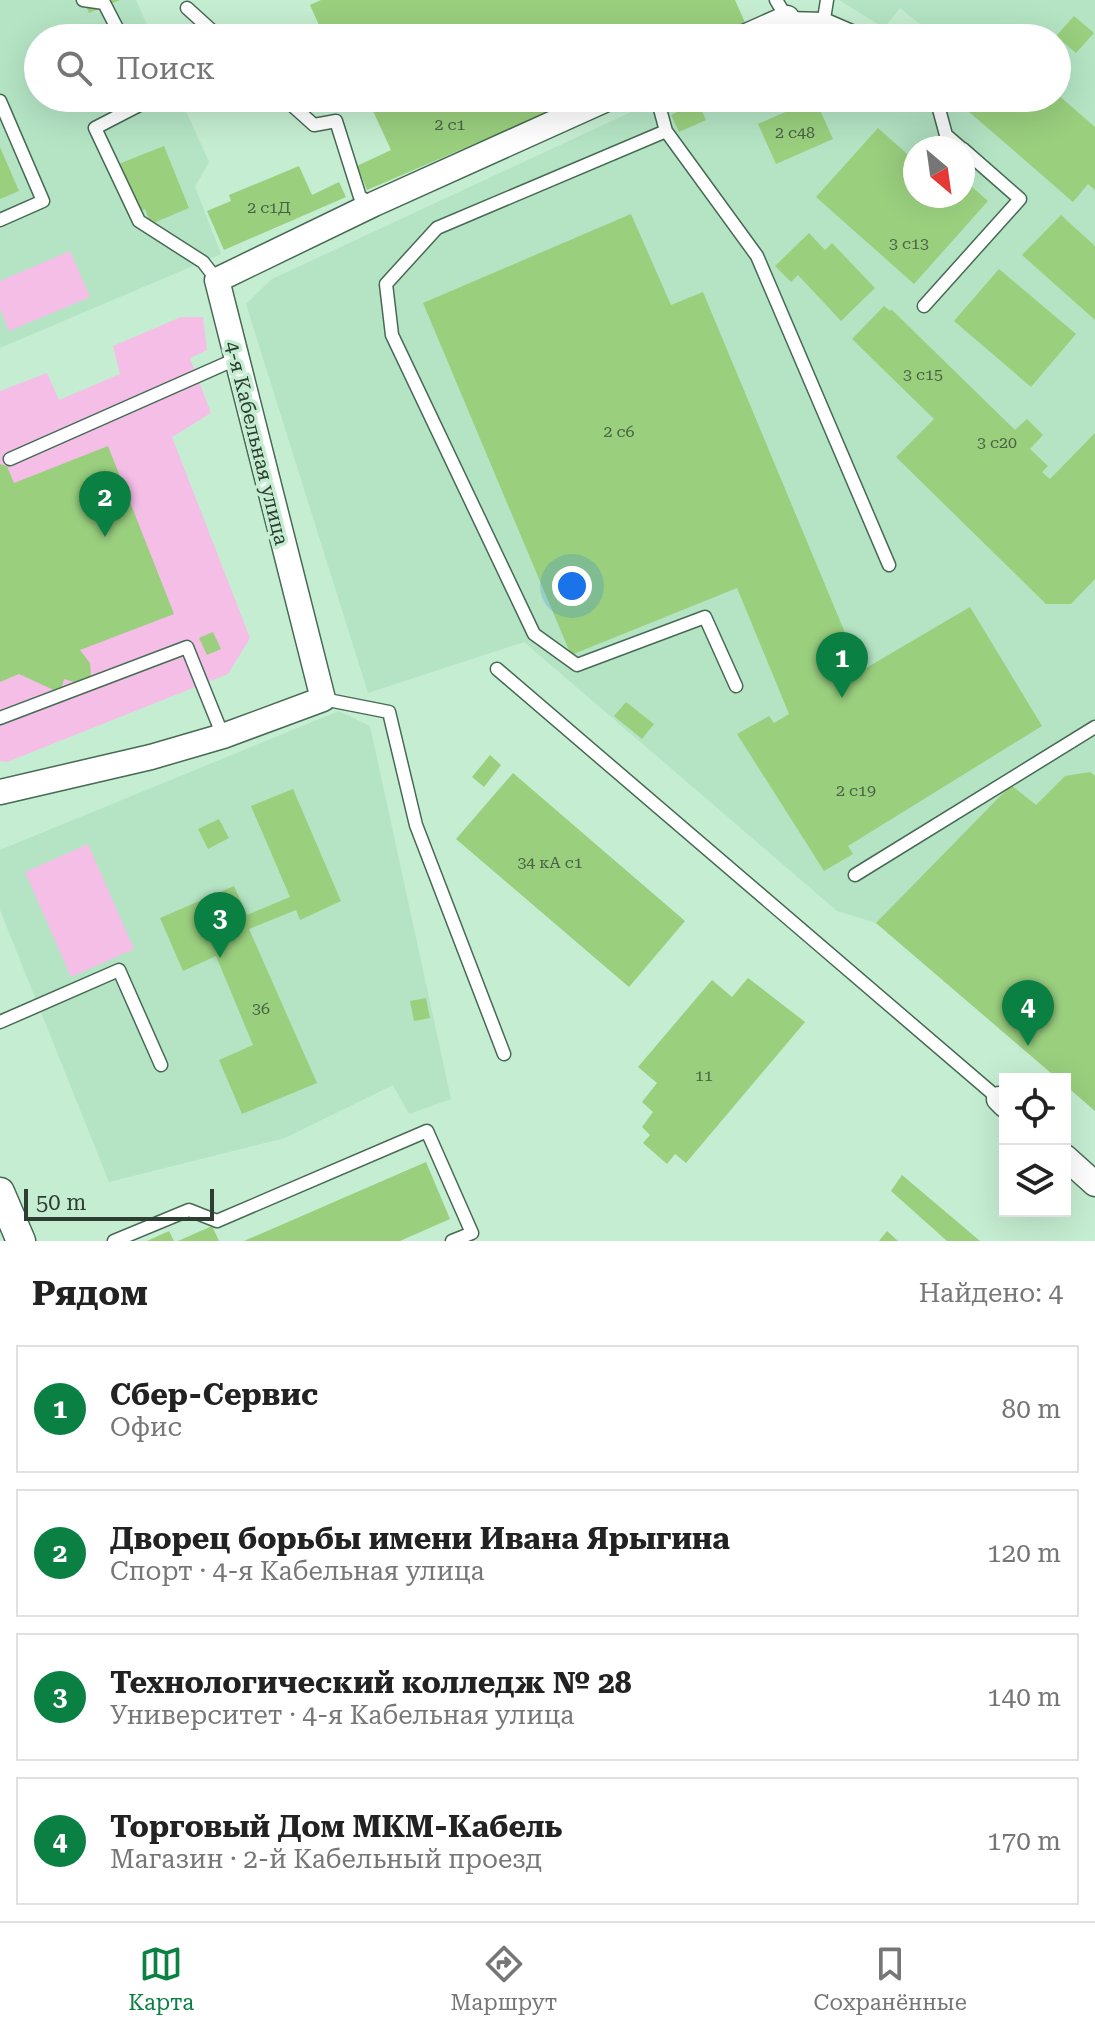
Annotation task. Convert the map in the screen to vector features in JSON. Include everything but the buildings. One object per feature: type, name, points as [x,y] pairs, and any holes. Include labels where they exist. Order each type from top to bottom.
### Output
[{"type":"street","points":[[761,24],[782,9]]},
{"type":"street","points":[[217,280],[374,204],[578,112]]},
{"type":"street","name":"4-я Кабельная улица","points":[[217,280],[323,699]]},
{"type":"street","points":[[0,792],[151,757],[223,736],[323,699]]},
{"type":"street","points":[[1071,1161],[1093,1177]]},
{"type":"street","points":[[0,1192],[21,1241]]},
{"type":"lane","points":[[83,0],[104,3],[115,24]]},
{"type":"lane","points":[[824,19],[827,0]]},
{"type":"lane","points":[[187,8],[205,24]]},
{"type":"lane","points":[[782,9],[836,24]]},
{"type":"lane","points":[[0,101],[43,201],[0,220]]},
{"type":"lane","points":[[126,112],[95,128],[139,221],[203,262],[217,280]]},
{"type":"lane","points":[[300,112],[314,125],[336,121],[360,197],[374,204]]},
{"type":"lane","points":[[661,112],[666,131],[757,256],[889,565]]},
{"type":"lane","points":[[940,112],[947,136]]},
{"type":"lane","points":[[666,131],[437,228],[386,284],[392,335],[534,634],[577,665],[705,617],[736,686]]},
{"type":"lane","points":[[924,306],[1020,199],[975,160]]},
{"type":"lane","points":[[10,459],[236,359]]},
{"type":"lane","points":[[0,718],[187,647],[223,736]]},
{"type":"lane","points":[[497,669],[999,1099]]},
{"type":"lane","points":[[323,699],[389,712],[416,825],[504,1054]]},
{"type":"lane","points":[[855,875],[1095,727]]},
{"type":"lane","points":[[0,1022],[119,970],[161,1065]]},
{"type":"lane","points":[[114,1241],[189,1210],[217,1221],[427,1131],[472,1233],[452,1241]]},
{"type":"shaded area","points":[[0,0],[136,0],[147,24],[24,24],[24,112],[186,112],[209,162],[195,187],[221,254],[0,348]]},
{"type":"shaded area","points":[[839,0],[1095,0],[1095,1111],[1071,1085],[1071,1073],[1051,1073],[876,923],[837,911],[524,642],[368,693],[246,304],[272,279],[631,112],[1071,112],[1071,24],[920,24],[900,8],[887,24],[878,24]]},
{"type":"shaded area","points":[[70,251],[90,297],[9,331],[0,308],[0,281]]},
{"type":"shaded area","points":[[181,317],[203,317],[207,350],[190,358],[211,413],[172,437],[250,638],[228,674],[7,762],[0,761],[0,391],[47,373],[59,400],[120,374],[113,346]]},
{"type":"shaded area","points":[[339,711],[370,726],[451,1099],[409,1114],[393,1085],[285,1138],[109,1182],[0,910],[0,850]]},
{"type":"shaded area","points":[[88,844],[134,949],[71,977],[25,872]]},
{"type":"place","name":"Дворец борьбы имени Ивана Ярыгина","points":[[105,537]]},
{"type":"place","name":"Сбер-Сервис","points":[[842,698]]},
{"type":"place","name":"Технологический колледж № 28","points":[[220,958]]},
{"type":"place","name":"Торговый Дом МКМ-Кабель","points":[[1028,1046]]}]
